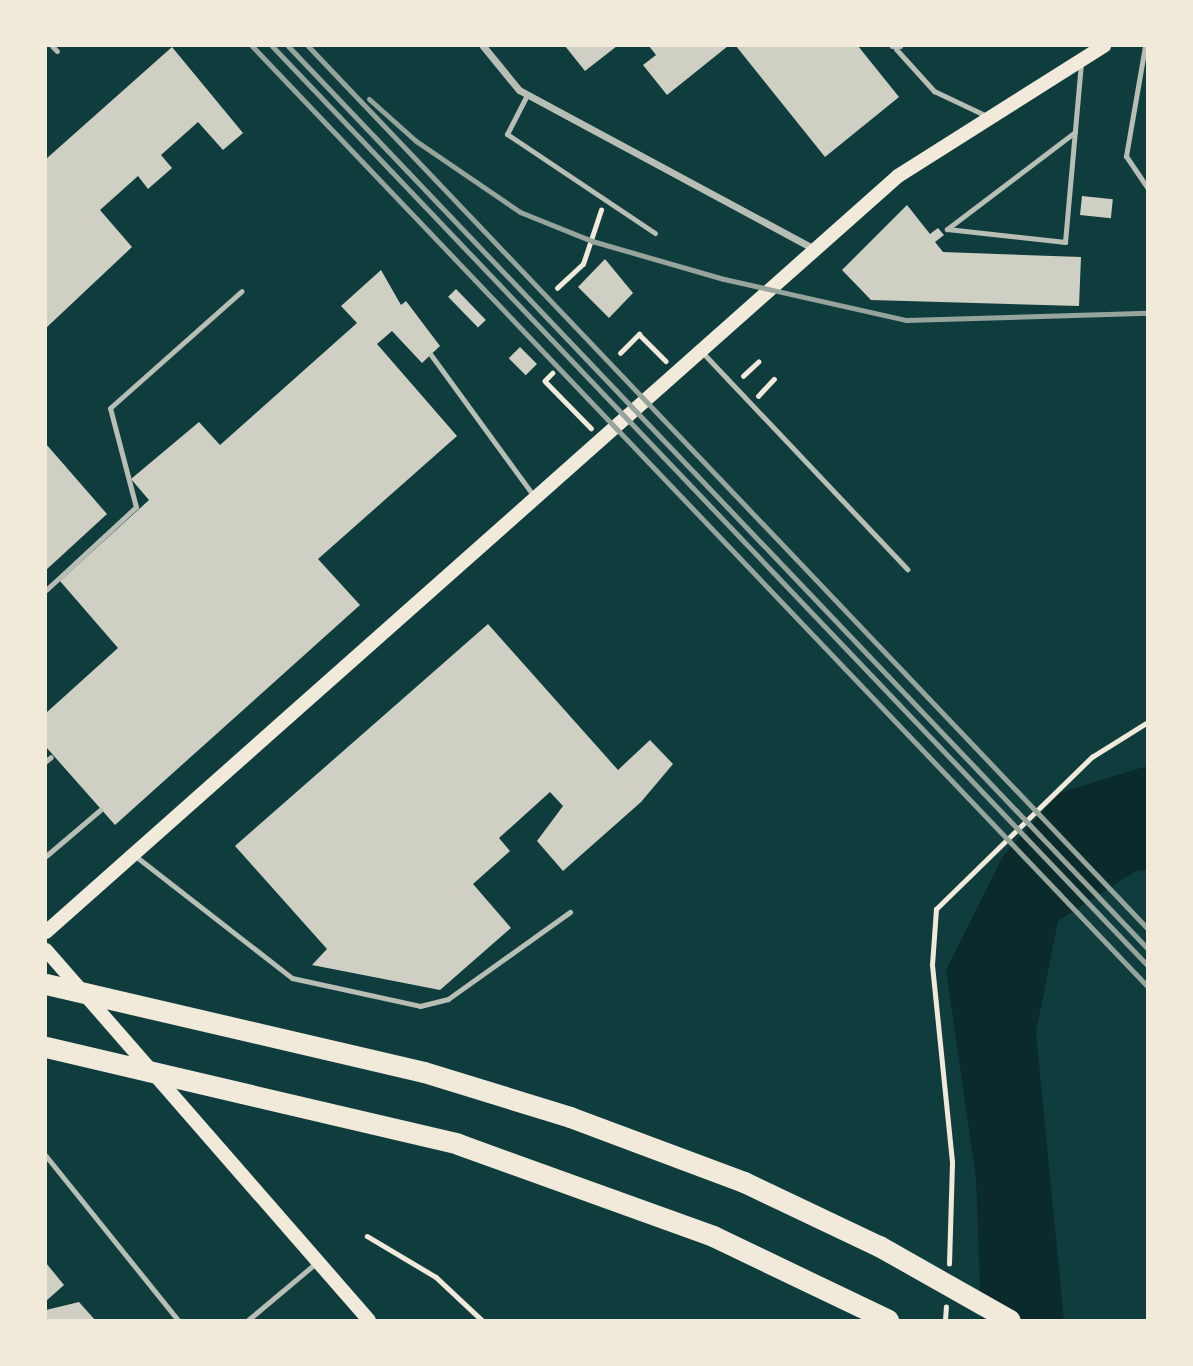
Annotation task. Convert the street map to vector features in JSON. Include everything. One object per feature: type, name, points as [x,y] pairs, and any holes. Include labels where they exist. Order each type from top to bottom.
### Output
[{"type":"highway","points":[[46,984],[424,1072],[570,1117],[744,1182],[879,1246],[1010,1321]]},
{"type":"highway","points":[[46,1047],[315,1107],[557,1177],[713,1236],[883,1318]]},
{"type":"main road","points":[[46,932],[536,499],[813,248],[898,176],[1104,46]]},
{"type":"main road","points":[[46,950],[369,1321]]},
{"type":"street","points":[[482,46],[527,95],[813,248]]},
{"type":"lane","points":[[1145,46],[1126,156],[1147,189]]},
{"type":"lane","points":[[896,47],[934,91],[990,117]]},
{"type":"lane","points":[[1074,132],[947,229],[1065,242],[1081,60]]},
{"type":"lane","points":[[527,95],[507,134],[603,202],[655,233]]},
{"type":"lane","points":[[46,590],[135,507],[110,408],[242,291]]},
{"type":"lane","points":[[699,350],[907,569]]},
{"type":"lane","points":[[431,355],[536,499]]},
{"type":"lane","points":[[46,856],[100,810]]},
{"type":"lane","points":[[134,855],[292,978],[420,1006],[448,999],[570,912]]},
{"type":"lane","points":[[46,1156],[178,1321]]},
{"type":"lane","points":[[248,1321],[317,1262]]},
{"type":"path","points":[[557,288],[583,264],[603,202]]},
{"type":"path","points":[[620,353],[639,334],[654,350]]},
{"type":"path","points":[[733,385],[758,362]]},
{"type":"path","points":[[553,373],[545,381],[578,415]]},
{"type":"path","points":[[750,404],[774,379]]},
{"type":"path","points":[[948,1280],[952,1162],[932,965],[936,909],[1092,757],[1147,722]]},
{"type":"path","points":[[366,1236],[436,1277],[482,1321]]},
{"type":"path","points":[[945,1321],[947,1294]]},
{"type":"water","points":[[1147,766],[1147,870],[1136,871],[1058,921],[1036,1033],[1064,1320],[981,1320],[976,1178],[946,970],[1003,856],[1059,793]]},
{"type":"building","points":[[565,46],[617,46],[585,71]]},
{"type":"building","points":[[649,46],[728,46],[667,95],[643,65],[656,55]]},
{"type":"building","points":[[736,46],[858,46],[899,97],[825,157]]},
{"type":"building","points":[[172,47],[243,133],[223,150],[198,122],[161,155],[172,168],[148,189],[138,176],[100,210],[132,247],[46,328],[46,159]]},
{"type":"building","points":[[1082,196],[1113,199],[1111,218],[1080,215]]},
{"type":"building","points":[[907,205],[930,234],[938,228],[944,235],[935,242],[943,252],[1081,257],[1079,306],[871,300],[842,270]]},
{"type":"building","points":[[605,259],[633,293],[609,318],[578,287]]},
{"type":"building","points":[[381,270],[401,305],[406,301],[440,346],[422,363],[392,331],[377,344],[457,436],[318,559],[360,605],[115,825],[46,747],[46,713],[118,648],[60,581],[149,500],[131,479],[199,422],[220,445],[357,323],[341,306]]},
{"type":"building","points":[[456,289],[486,320],[478,328],[448,297]]},
{"type":"building","points":[[520,347],[537,364],[526,375],[509,358]]},
{"type":"building","points":[[46,444],[107,514],[46,570]]},
{"type":"building","points":[[488,624],[618,770],[650,740],[673,764],[641,802],[563,871],[537,841],[563,806],[550,792],[499,838],[510,851],[473,884],[511,928],[440,990],[312,965],[327,949],[235,846]]},
{"type":"building","points":[[46,1263],[64,1285],[46,1301]]},
{"type":"building","points":[[79,1302],[95,1320],[46,1320],[46,1310]]},
{"type":"railway","points":[[252,46],[1148,987]]},
{"type":"railway","points":[[272,46],[1148,966]]},
{"type":"railway","points":[[288,46],[1148,949]]},
{"type":"railway","points":[[308,46],[1148,929]]},
{"type":"railway","points":[[369,99],[416,141],[520,212],[592,241],[724,279],[906,320],[1148,313]]}]
